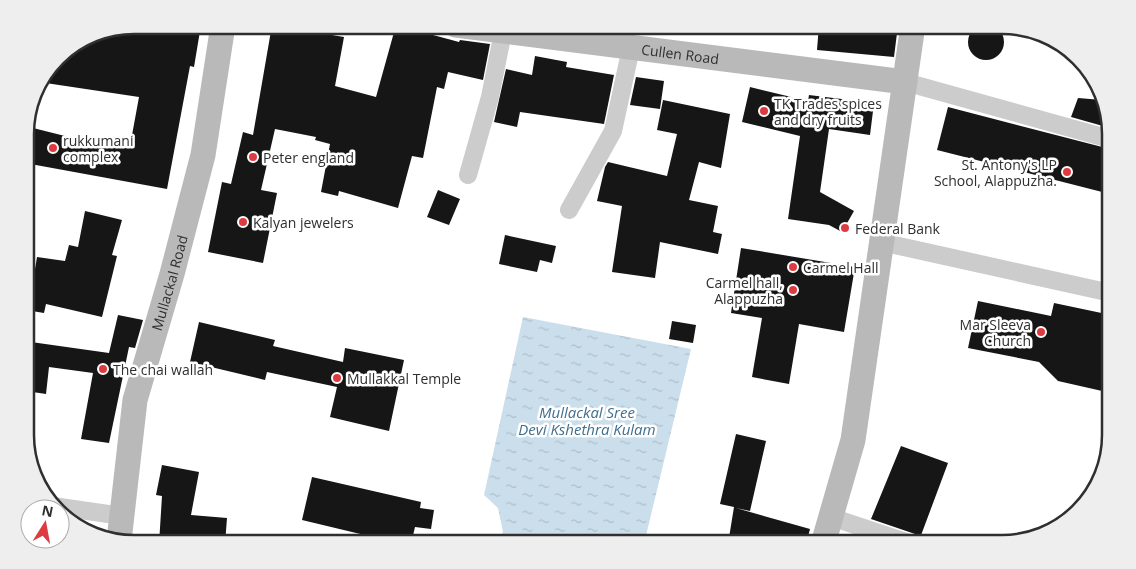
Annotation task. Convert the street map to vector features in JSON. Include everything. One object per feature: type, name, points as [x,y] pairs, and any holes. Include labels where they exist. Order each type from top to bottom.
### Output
[{"type":"main road","name":"Mullackal Road","points":[[120,534],[135,400],[172,274],[203,155],[222,34]]},
{"type":"main road","name":"Cullen Road","points":[[519,34],[904,82]]},
{"type":"main road","points":[[826,535],[852,440],[912,34]]},
{"type":"street","points":[[468,175],[490,98],[503,34]]},
{"type":"street","points":[[569,210],[613,131],[631,48]]},
{"type":"street","points":[[904,82],[1102,137]]},
{"type":"street","points":[[881,242],[1102,291]]},
{"type":"street","points":[[70,508],[122,516]]},
{"type":"street","points":[[831,517],[885,535]]},
{"type":"water","name":"Mullackal Sree Devi Kshethra Kulam","points":[[523,317],[691,349],[646,535],[501,535],[503,532],[498,508],[484,495]]},
{"type":"building","points":[[127,34],[200,34],[194,67],[190,66],[167,189],[34,165],[34,128],[73,138],[130,146],[139,97],[48,83],[63,63],[73,54],[102,39]]},
{"type":"building","points":[[270,34],[326,34],[344,37],[335,86],[376,97],[394,34],[429,34],[459,42],[460,40],[490,44],[483,80],[448,72],[444,89],[437,87],[423,158],[412,156],[398,208],[339,191],[338,196],[321,192],[330,144],[315,140],[316,137],[275,129],[261,190],[277,193],[263,263],[208,252],[222,182],[231,184],[243,132],[253,135]]},
{"type":"building","points":[[818,34],[897,34],[894,57],[817,50]]},
{"type":"building","points":[[970,34],[1003,35],[1003,49],[993,59],[979,59],[969,49]]},
{"type":"building","points":[[535,56],[567,62],[566,67],[614,75],[604,124],[520,112],[517,127],[494,122],[506,69],[532,75]]},
{"type":"building","points":[[636,77],[664,81],[660,109],[630,105]]},
{"type":"building","points":[[750,87],[808,101],[809,95],[874,103],[870,135],[829,129],[820,192],[854,211],[842,232],[829,225],[788,219],[800,136],[742,122]]},
{"type":"building","points":[[1078,98],[1096,100],[1101,126],[1071,117]]},
{"type":"building","points":[[663,100],[730,114],[721,168],[699,162],[689,200],[718,206],[713,232],[722,234],[718,254],[660,242],[655,278],[612,272],[622,206],[597,201],[605,167],[608,162],[667,176],[677,134],[657,130]]},
{"type":"building","name":"St. Antony's LP School, Alappuzha.","points":[[948,107],[1102,147],[1102,192],[937,150]]},
{"type":"building","points":[[438,190],[460,199],[449,225],[427,217]]},
{"type":"building","points":[[85,211],[122,220],[112,255],[117,256],[102,317],[46,304],[44,313],[34,311],[34,275],[37,257],[65,261],[69,245],[78,247]]},
{"type":"building","points":[[505,235],[556,246],[552,263],[540,260],[537,272],[499,264]]},
{"type":"building","name":"Carmel hall, Alappuzha","points":[[741,248],[855,267],[844,332],[799,324],[789,384],[752,377],[762,318],[731,313]]},
{"type":"building","name":"Mar Sleeva Church","points":[[978,301],[1051,316],[1054,303],[1102,313],[1102,391],[1058,381],[1039,362],[968,348]]},
{"type":"building","points":[[118,315],[143,320],[135,348],[129,347],[109,443],[81,439],[93,373],[49,367],[46,394],[34,392],[34,342],[109,353]]},
{"type":"building","points":[[672,321],[696,325],[693,343],[669,339]]},
{"type":"building","points":[[199,322],[275,340],[273,346],[343,362],[345,348],[404,360],[389,431],[330,417],[337,387],[267,372],[265,380],[190,362]]},
{"type":"building","points":[[736,434],[766,441],[750,511],[736,508],[810,529],[808,535],[729,535],[734,507],[720,504]]},
{"type":"building","points":[[901,446],[948,463],[921,535],[871,519]]},
{"type":"building","points":[[162,465],[199,472],[191,515],[227,518],[226,535],[160,535],[162,496],[156,495]]},
{"type":"building","points":[[312,477],[421,502],[420,508],[434,510],[431,529],[415,527],[413,535],[364,535],[302,520]]},
{"type":"place","name":"TK Trades spices and dry fruits","points":[[764,111]]},
{"type":"place","name":"rukkumani complex","points":[[53,148]]},
{"type":"place","name":"Peter england","points":[[253,157]]},
{"type":"place","name":"St. Antony's LP School, Alappuzha.","points":[[1067,172]]},
{"type":"place","name":"Kalyan jewelers","points":[[243,222]]},
{"type":"place","name":"Federal Bank","points":[[845,228]]},
{"type":"place","name":"Carmel Hall","points":[[793,267]]},
{"type":"place","name":"Carmel hall, Alappuzha","points":[[793,290]]},
{"type":"place","name":"Mar Sleeva Church","points":[[1041,332]]},
{"type":"place","name":"The chai wallah","points":[[103,369]]},
{"type":"place","name":"Mullakkal Temple","points":[[337,378]]}]
